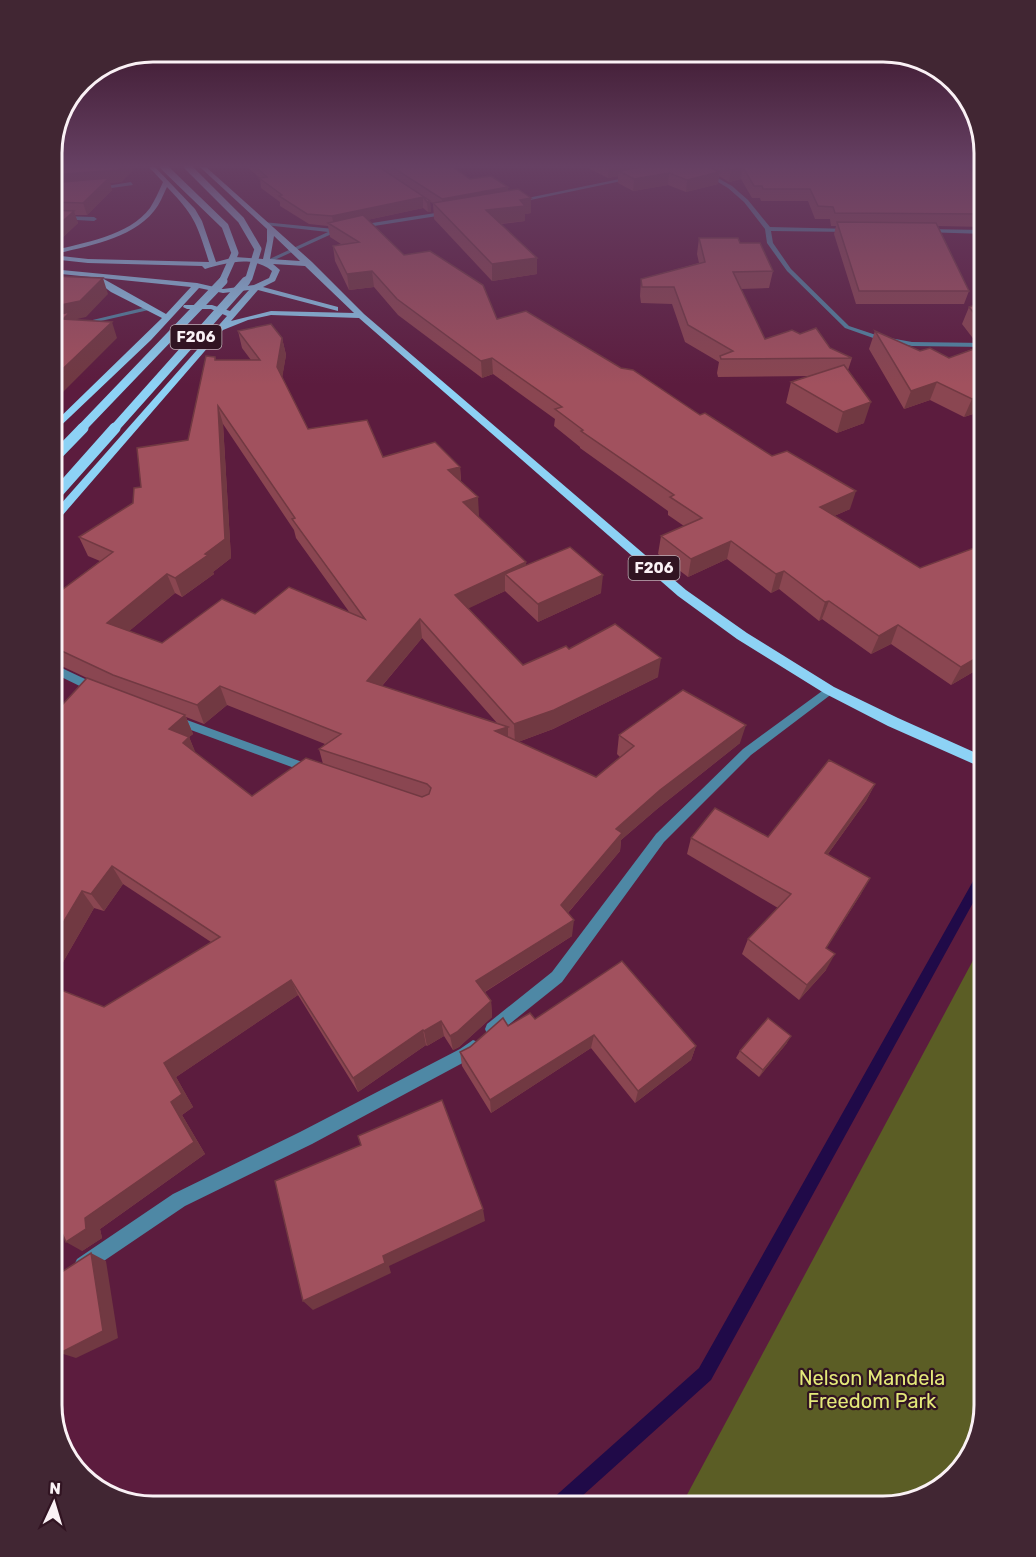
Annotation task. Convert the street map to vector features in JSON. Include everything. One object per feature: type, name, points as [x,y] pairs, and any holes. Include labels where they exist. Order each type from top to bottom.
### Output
[{"type":"main road","points":[[62,252],[100,240]]},
{"type":"main road","points":[[205,240],[213,264]]},
{"type":"main road","name":"F206","points":[[62,449],[223,281],[235,253],[230,240]]},
{"type":"main road","name":"F206","points":[[62,488],[249,278],[258,249],[253,240]]},
{"type":"main road","points":[[266,262],[271,240]]},
{"type":"main road","name":"F206","points":[[283,240],[361,316],[682,593],[742,636],[829,690],[974,759]]},
{"type":"main road","points":[[62,257],[88,261],[152,263],[213,264],[247,259],[309,264]]},
{"type":"main road","points":[[62,272],[198,285],[223,291],[256,286],[272,279],[276,274],[273,266],[266,262]]},
{"type":"main road","points":[[198,285],[193,280],[194,274],[213,264]]},
{"type":"main road","points":[[91,274],[114,290],[167,318]]},
{"type":"main road","points":[[62,421],[198,285]]},
{"type":"main road","points":[[62,509],[256,286]]},
{"type":"main road","points":[[256,286],[361,316]]},
{"type":"main road","points":[[176,309],[212,307],[230,314]]},
{"type":"main road","points":[[218,328],[246,318],[271,313],[361,316]]},
{"type":"street","points":[[266,262],[316,240]]},
{"type":"street","points":[[770,240],[789,270],[847,327],[878,338],[912,344],[974,345]]},
{"type":"street","points":[[70,326],[151,308]]},
{"type":"street","points":[[62,672],[108,694]]},
{"type":"street","points":[[71,1273],[179,1200],[306,1138],[465,1054],[516,1008],[557,977],[668,830],[747,752],[829,690]]},
{"type":"street","points":[[162,715],[321,774]]},
{"type":"green space","name":"Nelson Mandela Freedom Park","points":[[974,959],[974,1416],[968,1439],[956,1460],[939,1477],[918,1489],[895,1495],[686,1496]]},
{"type":"building","points":[[355,240],[388,240],[404,255],[430,251],[483,285],[497,319],[526,311],[621,368],[633,370],[700,415],[705,413],[772,456],[787,451],[856,491],[820,507],[920,568],[974,548],[974,659],[961,667],[898,625],[879,636],[829,601],[825,602],[784,571],[776,574],[731,541],[691,559],[661,536],[702,518],[670,497],[674,495],[581,431],[583,430],[555,409],[562,407],[492,358],[481,361],[397,299],[372,271],[347,274],[333,246],[359,242]]},
{"type":"building","points":[[468,240],[518,240],[537,258],[492,264]]},
{"type":"building","points":[[699,240],[739,240],[740,243],[760,243],[773,271],[733,272],[765,339],[792,330],[800,334],[816,328],[830,348],[852,358],[721,359],[720,356],[733,351],[688,325],[674,287],[642,287],[641,279],[705,262]]},
{"type":"building","points":[[843,240],[944,240],[969,291],[859,291]]},
{"type":"building","points":[[62,276],[103,278],[80,301],[62,305]]},
{"type":"building","points":[[70,312],[63,319],[112,322],[62,370],[62,314]]},
{"type":"building","points":[[271,324],[282,338],[277,367],[308,429],[367,420],[383,457],[435,442],[460,467],[448,470],[478,497],[463,502],[526,562],[455,595],[523,665],[566,646],[569,649],[615,624],[661,658],[554,710],[514,724],[420,619],[367,681],[508,727],[495,731],[596,777],[634,746],[619,735],[683,690],[746,725],[660,790],[616,829],[622,833],[561,905],[574,920],[476,981],[491,1001],[457,1032],[450,1036],[441,1021],[423,1030],[353,1078],[291,980],[164,1063],[182,1094],[171,1102],[194,1142],[85,1218],[86,1229],[66,1242],[62,1233],[62,990],[104,1007],[220,937],[112,866],[91,894],[82,891],[62,925],[62,705],[87,678],[185,715],[169,729],[189,737],[183,743],[252,796],[306,758],[422,797],[429,794],[431,788],[427,784],[319,749],[341,734],[220,686],[197,705],[113,675],[62,651],[62,590],[113,552],[79,537],[133,503],[134,488],[141,487],[137,448],[188,440],[206,356],[215,357],[215,360],[260,360],[238,331]],"holes":[[[218,406],[295,518],[292,519],[365,619],[289,587],[255,614],[222,599],[162,643],[107,623],[167,574],[175,578],[208,555],[205,554],[225,539]]]},
{"type":"building","points":[[875,331],[920,351],[930,348],[949,358],[974,349],[974,398],[937,382],[911,391]]},
{"type":"building","points":[[844,365],[871,402],[843,412],[791,382]]},
{"type":"building","points":[[570,547],[603,575],[538,604],[505,574]]},
{"type":"building","points":[[829,760],[875,784],[825,853],[870,878],[826,948],[835,954],[807,985],[748,939],[791,894],[691,838],[715,808],[768,837]]},
{"type":"building","points":[[622,961],[696,1046],[638,1091],[594,1035],[490,1100],[460,1052],[470,1047],[503,1018],[508,1026],[530,1013],[535,1019]]},
{"type":"building","points":[[768,1018],[791,1036],[763,1070],[740,1051]]},
{"type":"building","points":[[442,1100],[483,1209],[383,1256],[385,1263],[303,1301],[275,1181],[361,1145],[358,1136]]},
{"type":"building","points":[[91,1253],[103,1331],[62,1352],[62,1272]]},
{"type":"waterway","points":[[569,1496],[705,1374],[974,890]]}]
